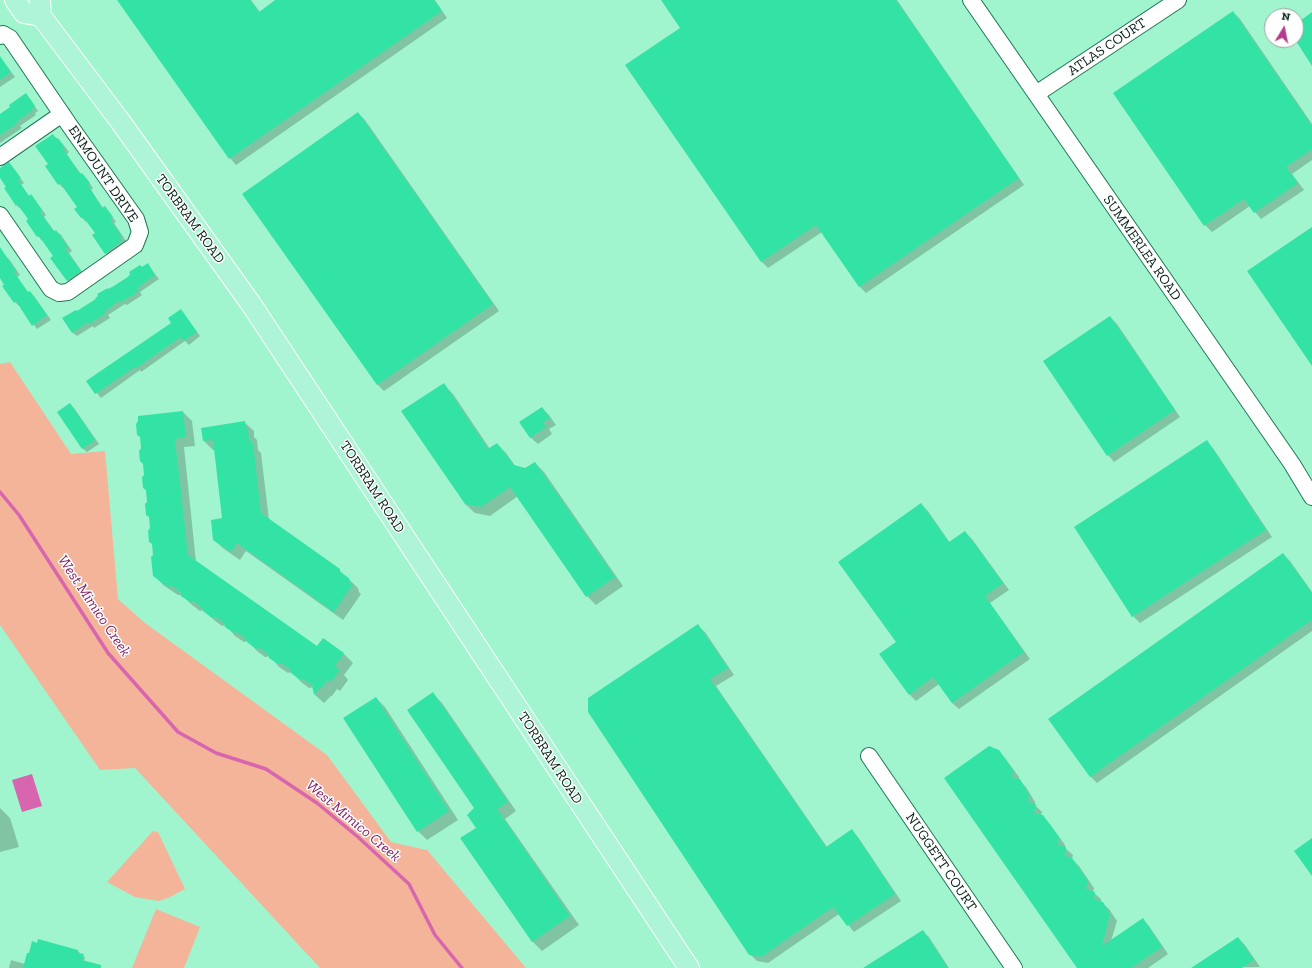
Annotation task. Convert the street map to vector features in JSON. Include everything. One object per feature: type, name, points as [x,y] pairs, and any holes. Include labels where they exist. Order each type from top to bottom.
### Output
[{"type":"main road","name":"TORBRAM ROAD","points":[[15,0],[24,12],[40,8],[251,304],[689,968]]},
{"type":"street","name":"SUMMERLEA ROAD","points":[[970,0],[1292,464],[1312,497]]},
{"type":"street","name":"ATLAS COURT","points":[[1036,94],[1178,0]]},
{"type":"street","name":"ENMOUNT DRIVE","points":[[0,36],[3,34],[10,38],[136,220],[140,232],[134,245],[68,292],[59,293],[51,289],[0,215]]},
{"type":"street","points":[[0,157],[62,114]]},
{"type":"street","name":"NUGGETT COURT","points":[[869,756],[1014,968]]},
{"type":"shaded area","points":[[10,362],[71,454],[105,451],[118,599],[145,623],[327,755],[391,842],[427,850],[526,968],[320,968],[135,768],[100,770],[0,625],[0,364]]},
{"type":"shaded area","points":[[32,774],[42,806],[22,812],[12,780]]},
{"type":"shaded area","points":[[153,831],[158,832],[185,889],[159,901],[135,897],[107,882]]},
{"type":"shaded area","points":[[156,909],[200,927],[184,968],[132,968]]},
{"type":"building","points":[[117,0],[250,0],[259,12],[275,0],[434,0],[442,11],[229,159]]},
{"type":"building","points":[[661,0],[896,0],[1019,178],[859,287],[816,225],[761,262],[625,65],[680,28]]},
{"type":"building","points":[[1233,11],[1312,126],[1312,149],[1286,167],[1298,183],[1254,213],[1244,199],[1204,226],[1113,93]]},
{"type":"building","points":[[1312,12],[1312,66],[1300,48],[1304,48],[1304,18]]},
{"type":"building","points":[[0,56],[11,72],[0,80]]},
{"type":"building","points":[[26,93],[35,106],[32,109],[33,110],[17,121],[18,123],[0,135],[0,114],[10,107],[9,105]]},
{"type":"building","points":[[358,112],[493,304],[377,385],[242,194]]},
{"type":"building","points":[[53,134],[65,148],[63,149],[80,174],[82,173],[90,183],[88,185],[102,208],[105,206],[113,217],[110,219],[122,237],[120,238],[122,241],[105,254],[92,235],[95,233],[83,217],[81,218],[74,209],[77,207],[60,183],[58,185],[45,166],[48,164],[35,146]]},
{"type":"building","points":[[9,162],[21,178],[18,180],[29,196],[31,194],[42,210],[40,212],[54,232],[56,230],[68,247],[65,249],[81,271],[67,281],[50,258],[53,256],[26,221],[28,219],[17,204],[16,206],[4,188],[6,187],[0,178],[0,168]]},
{"type":"building","points":[[1312,227],[1312,366],[1247,271]]},
{"type":"building","points":[[0,247],[16,271],[14,272],[47,315],[32,326],[16,301],[14,303],[2,286],[4,285],[0,278]]},
{"type":"building","points":[[148,263],[155,275],[137,288],[139,291],[121,302],[120,300],[105,311],[106,313],[89,324],[88,322],[72,333],[62,318],[76,310],[77,311],[96,299],[95,298],[98,296],[97,294],[128,277],[130,274],[129,272],[140,265],[142,267]]},
{"type":"building","points":[[181,309],[197,332],[183,341],[181,337],[95,394],[86,381],[171,323],[168,318]]},
{"type":"building","points":[[1110,316],[1175,410],[1107,456],[1043,361]]},
{"type":"building","points":[[444,383],[488,449],[497,443],[514,465],[525,468],[535,462],[615,577],[586,597],[510,487],[481,507],[465,504],[401,411]]},
{"type":"building","points":[[70,403],[95,440],[82,449],[57,412]]},
{"type":"building","points":[[542,407],[550,418],[543,422],[546,427],[530,438],[519,422]]},
{"type":"building","points":[[183,411],[186,437],[175,439],[188,555],[317,646],[323,638],[344,653],[335,666],[340,670],[331,682],[327,680],[322,688],[321,687],[314,695],[312,685],[303,679],[299,679],[291,673],[290,669],[281,663],[278,664],[269,658],[268,654],[260,648],[256,649],[237,632],[234,633],[225,627],[224,623],[216,617],[212,618],[194,601],[190,602],[181,596],[181,593],[172,586],[168,587],[153,576],[151,557],[153,555],[152,544],[149,542],[148,531],[150,528],[149,517],[146,515],[145,504],[147,502],[146,490],[143,488],[143,464],[140,461],[140,437],[137,435],[136,424],[138,421],[138,416]]},
{"type":"building","points":[[245,421],[249,440],[253,443],[261,513],[340,569],[340,572],[349,578],[350,583],[353,584],[334,612],[237,543],[231,552],[213,540],[211,520],[222,518],[213,440],[203,441],[201,428]]},
{"type":"building","points":[[1207,440],[1266,530],[1132,617],[1074,527]]},
{"type":"building","points":[[921,503],[949,542],[965,531],[1003,583],[985,596],[1024,652],[952,703],[933,677],[909,695],[879,654],[896,642],[838,562]]},
{"type":"building","points":[[1283,553],[1312,593],[1312,620],[1090,777],[1048,719]]},
{"type":"building","points":[[698,624],[728,668],[710,679],[826,847],[852,829],[895,894],[847,926],[833,907],[761,957],[749,955],[588,712],[588,698]]},
{"type":"building","points":[[433,692],[508,802],[497,809],[570,916],[532,942],[460,838],[476,828],[467,815],[474,808],[407,710]]},
{"type":"building","points":[[376,697],[449,811],[417,832],[343,718]]},
{"type":"building","points":[[989,746],[999,750],[1013,770],[1012,778],[1020,779],[1029,795],[1028,802],[1036,804],[1034,813],[1043,815],[1059,837],[1058,845],[1066,847],[1065,856],[1072,858],[1088,881],[1086,889],[1095,892],[1094,899],[1103,902],[1110,914],[1102,946],[1143,918],[1162,947],[1131,968],[1077,968],[944,778]]},
{"type":"building","points":[[1312,838],[1312,876],[1294,851]]},
{"type":"building","points":[[923,930],[948,968],[863,968]]},
{"type":"building","points":[[1238,937],[1254,960],[1242,968],[1191,968]]},
{"type":"building","points":[[38,939],[78,950],[78,953],[84,954],[82,960],[101,965],[101,968],[23,968],[32,941],[37,943]]},
{"type":"waterway","name":"West Mimico Creek","points":[[0,492],[19,515],[108,653],[178,732],[216,753],[266,769],[317,803],[358,837],[409,884],[435,935],[462,968]]}]
